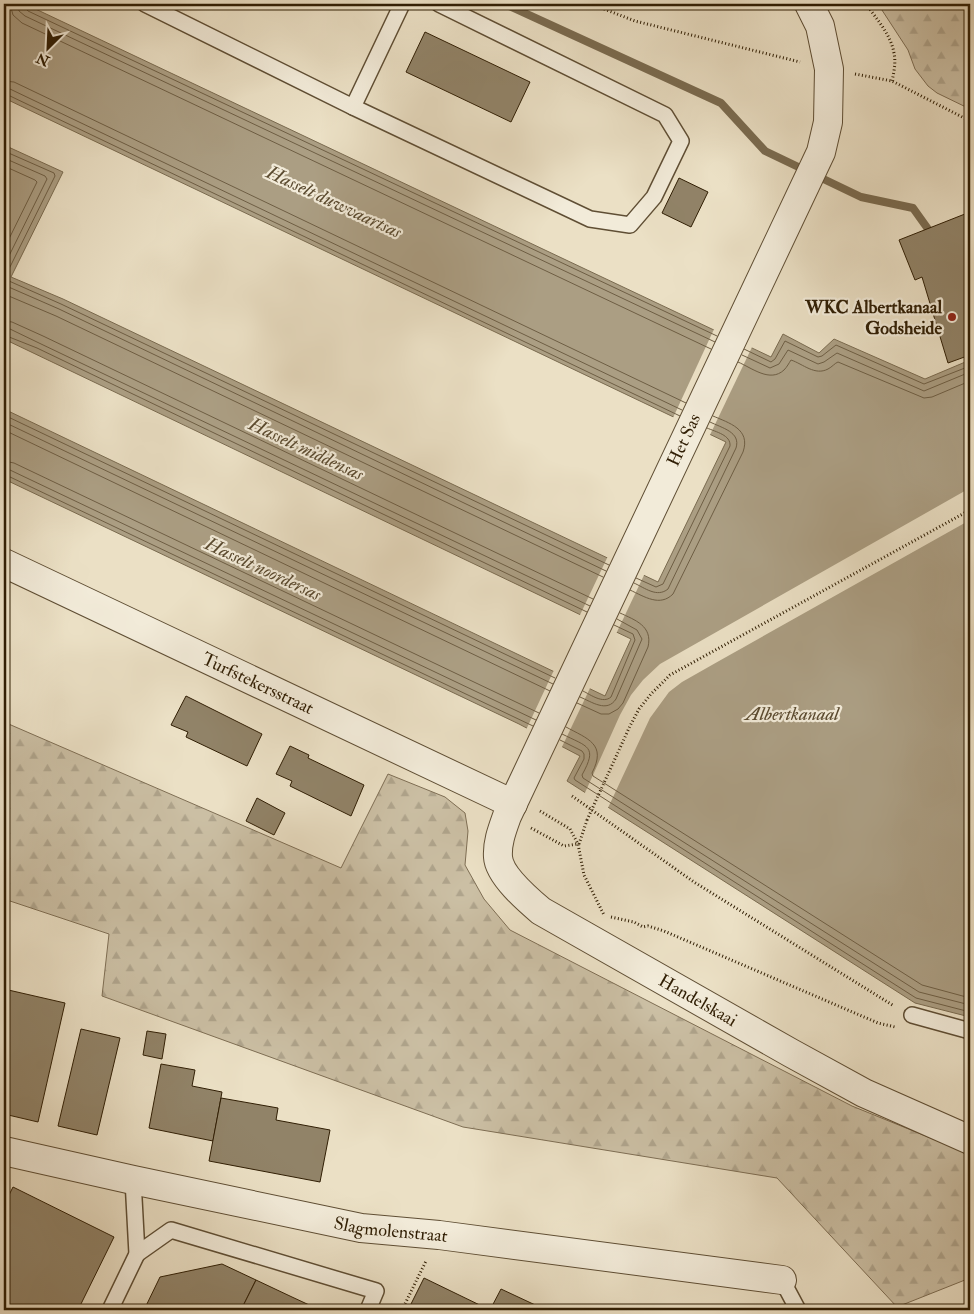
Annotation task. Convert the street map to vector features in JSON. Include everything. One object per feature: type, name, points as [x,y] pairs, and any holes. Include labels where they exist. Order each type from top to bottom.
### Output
[{"type":"street","name":"Het Sas","points":[[513,804],[821,152],[828,122],[829,69],[820,26],[810,4]]},
{"type":"street","name":"Turfstekersstraat","points":[[4,563],[513,804]]},
{"type":"street","name":"Handelskaai","points":[[513,804],[498,840],[498,860],[512,884],[541,911],[766,1039],[864,1092],[970,1140]]},
{"type":"street","name":"Slagmolenstraat","points":[[4,1151],[360,1228],[439,1235],[782,1280]]},
{"type":"lane","points":[[145,4],[353,107],[590,219],[630,225],[654,197],[681,141],[665,115],[440,4]]},
{"type":"lane","points":[[353,107],[402,4]]},
{"type":"lane","points":[[912,1015],[970,1031]]},
{"type":"lane","points":[[110,1310],[137,1254],[133,1180]]},
{"type":"lane","points":[[137,1254],[171,1230],[376,1291],[368,1310]]},
{"type":"lane","points":[[782,1280],[798,1310]]},
{"type":"path","points":[[591,4],[635,21],[829,69],[892,81],[970,121]]},
{"type":"path","points":[[866,4],[884,30],[894,52],[895,62],[892,81]]},
{"type":"path","points":[[896,1027],[878,1023],[664,931],[605,916],[584,875],[578,844],[587,820],[639,709],[670,675],[970,510]]},
{"type":"path","points":[[572,796],[694,882],[890,1004],[912,1015]]},
{"type":"path","points":[[402,1310],[439,1235]]},
{"type":"green space","points":[[878,4],[970,4],[970,109],[937,93],[928,86],[915,69],[908,50]]},
{"type":"green space","points":[[4,722],[341,868],[388,774],[445,797],[465,813],[468,831],[465,865],[484,899],[510,930],[852,1106],[970,1154],[970,1278],[897,1307],[777,1178],[463,1127],[102,996],[109,934],[4,899]]},
{"type":"water","name":"Albertkanaal","points":[[4,4],[25,4],[771,357],[783,334],[819,353],[834,339],[925,379],[970,360],[970,1017],[915,1003],[567,781],[580,756],[519,724],[4,479],[4,409],[605,696],[631,639],[4,339],[4,145],[63,172],[11,277],[63,299],[658,582],[726,442],[4,98]]},
{"type":"pier","points":[[715,327],[753,345],[709,437],[672,420]]},
{"type":"pier","points":[[970,488],[970,520],[682,682],[669,692],[650,718],[607,810],[584,795],[631,695],[660,664]]},
{"type":"pier","points":[[608,556],[645,573],[616,634],[579,617]]},
{"type":"pier","points":[[554,670],[591,686],[561,749],[526,730]]},
{"type":"building","points":[[425,32],[530,82],[511,122],[406,72]]},
{"type":"building","points":[[679,178],[708,192],[691,227],[662,213]]},
{"type":"building","name":"WKC Albertkanaal Godsheide","points":[[970,212],[970,355],[948,363],[922,277],[915,280],[899,240]]},
{"type":"building","points":[[186,696],[262,734],[247,766],[186,737],[188,732],[171,725]]},
{"type":"building","points":[[290,746],[309,755],[308,758],[364,785],[351,816],[290,786],[292,781],[276,774]]},
{"type":"building","points":[[257,798],[285,813],[274,835],[246,821]]},
{"type":"building","points":[[4,989],[65,1003],[38,1122],[4,1114]]},
{"type":"building","points":[[81,1029],[120,1038],[97,1135],[58,1126]]},
{"type":"building","points":[[147,1031],[166,1034],[162,1059],[143,1055]]},
{"type":"building","points":[[161,1064],[195,1070],[192,1086],[222,1092],[213,1141],[149,1128]]},
{"type":"building","points":[[221,1098],[278,1108],[276,1120],[330,1130],[320,1182],[209,1161]]},
{"type":"building","points":[[13,1187],[114,1237],[78,1310],[4,1310],[4,1205]]},
{"type":"building","points":[[222,1264],[256,1280],[241,1310],[144,1310],[160,1277]]},
{"type":"building","points":[[424,1278],[490,1310],[408,1310]]},
{"type":"building","points":[[256,1280],[292,1297],[320,1310],[241,1310]]},
{"type":"building","points":[[501,1289],[546,1310],[490,1310]]},
{"type":"waterway","points":[[505,4],[721,103],[765,151],[861,197],[913,208],[928,229]]},
{"type":"place","name":"WKC Albertkanaal Godsheide","points":[[952,317]]},
{"type":"water label","name":"Hasselt duwvaartsas","points":[[334,202]]},
{"type":"water label","name":"Hasselt middensas","points":[[306,449]]},
{"type":"water label","name":"Hasselt noordersas","points":[[263,569]]}]
